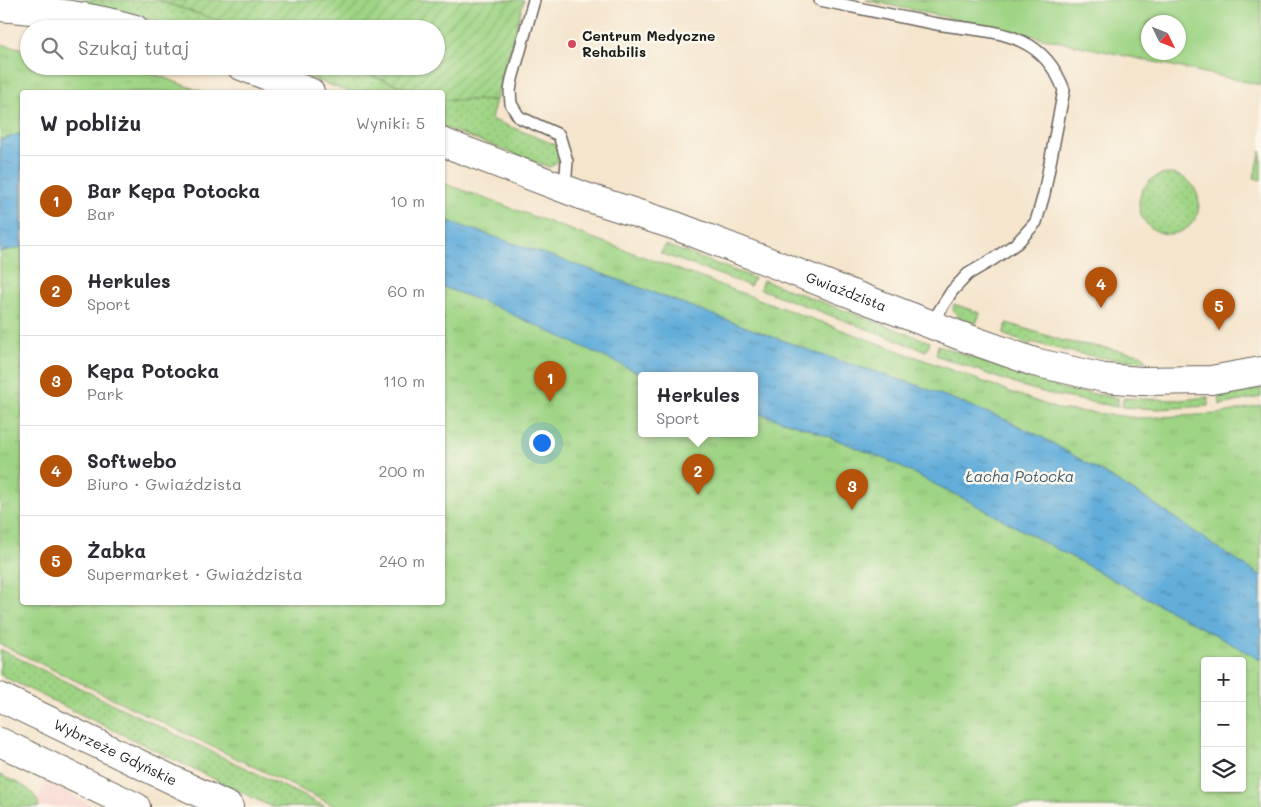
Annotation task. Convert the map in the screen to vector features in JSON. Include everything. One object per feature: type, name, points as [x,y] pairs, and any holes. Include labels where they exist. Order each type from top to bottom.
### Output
[{"type":"street","points":[[0,6],[64,13],[103,20]]},
{"type":"street","points":[[265,75],[305,90]]},
{"type":"street","name":"Gwiaździsta","points":[[445,143],[565,188],[676,226],[1034,362],[1104,378],[1160,382],[1211,380],[1261,371]]},
{"type":"street","name":"Wybrzeże Gdyńskie","points":[[0,697],[229,807]]},
{"type":"street","points":[[0,742],[136,807]]},
{"type":"lane","points":[[534,0],[512,80],[510,91],[511,104],[519,117],[559,135],[567,161],[565,188]]},
{"type":"lane","points":[[820,0],[934,24],[999,33],[1023,42],[1040,53],[1050,62],[1058,74],[1064,90],[1044,194],[1036,222],[1017,243],[968,274],[952,291],[931,324]]},
{"type":"shaded area","points":[[47,782],[93,807],[32,807]]},
{"type":"green space","points":[[68,0],[157,0],[217,20],[150,20],[125,12]]},
{"type":"green space","points":[[157,0],[524,0],[496,100],[445,100],[445,90],[412,90],[371,75],[445,75],[445,20],[217,20]]},
{"type":"green space","points":[[866,0],[1261,0],[1261,85],[1145,60],[1186,60],[1186,15],[1141,15],[1141,59]]},
{"type":"green space","points":[[0,44],[20,48],[20,75],[156,75],[198,90],[20,90],[20,605],[445,605],[445,184],[1057,409],[1140,418],[1219,414],[1261,405],[1261,807],[337,807],[0,644]]},
{"type":"green space","points":[[303,75],[371,75],[412,90],[344,90]]},
{"type":"green space","points":[[445,100],[496,100],[491,119],[556,145],[559,155],[558,161],[549,167],[445,128]]},
{"type":"green space","points":[[1261,151],[1261,180],[1254,178]]},
{"type":"green space","points":[[1163,174],[1175,174],[1186,179],[1194,187],[1199,198],[1197,216],[1186,229],[1175,234],[1163,234],[1152,229],[1144,221],[1139,210],[1139,198],[1144,187],[1152,179]]},
{"type":"green space","points":[[666,245],[754,278],[750,286],[660,253]]},
{"type":"green space","points":[[763,280],[930,342],[926,351],[760,289]]},
{"type":"green space","points":[[954,304],[980,313],[976,324],[958,317],[953,309]]},
{"type":"green space","points":[[1007,323],[1064,341],[1141,354],[1147,361],[1103,358],[1031,342],[1030,345],[1003,334]]},
{"type":"green space","points":[[938,345],[1064,389],[1118,398],[1118,407],[1053,395],[1018,385],[936,355]]},
{"type":"green space","points":[[1261,388],[1261,397],[1220,405],[1219,396]]},
{"type":"green space","points":[[1208,397],[1208,406],[1156,409],[1122,407],[1123,398],[1180,400]]},
{"type":"green space","points":[[0,649],[326,807],[272,807],[0,675]]},
{"type":"green space","points":[[0,775],[29,790],[37,800],[39,807],[4,807],[0,805]]},
{"type":"water","points":[[20,134],[20,247],[0,252],[0,140]]},
{"type":"water","name":"Łacha Potocka","points":[[445,220],[589,269],[825,356],[914,384],[1004,419],[1042,437],[1153,503],[1261,576],[1261,660],[974,504],[885,459],[812,430],[758,413],[758,372],[638,372],[494,306],[445,288]]},
{"type":"place","name":"Centrum Medyczne Rehabilis","points":[[572,44]]},
{"type":"place","name":"Softwebo","points":[[1101,308]]},
{"type":"place","name":"Żabka","points":[[1219,330]]},
{"type":"place","name":"Bar Kępa Potocka","points":[[550,402]]},
{"type":"place","name":"Herkules","points":[[698,495]]},
{"type":"place","name":"Kępa Potocka","points":[[852,510]]}]
